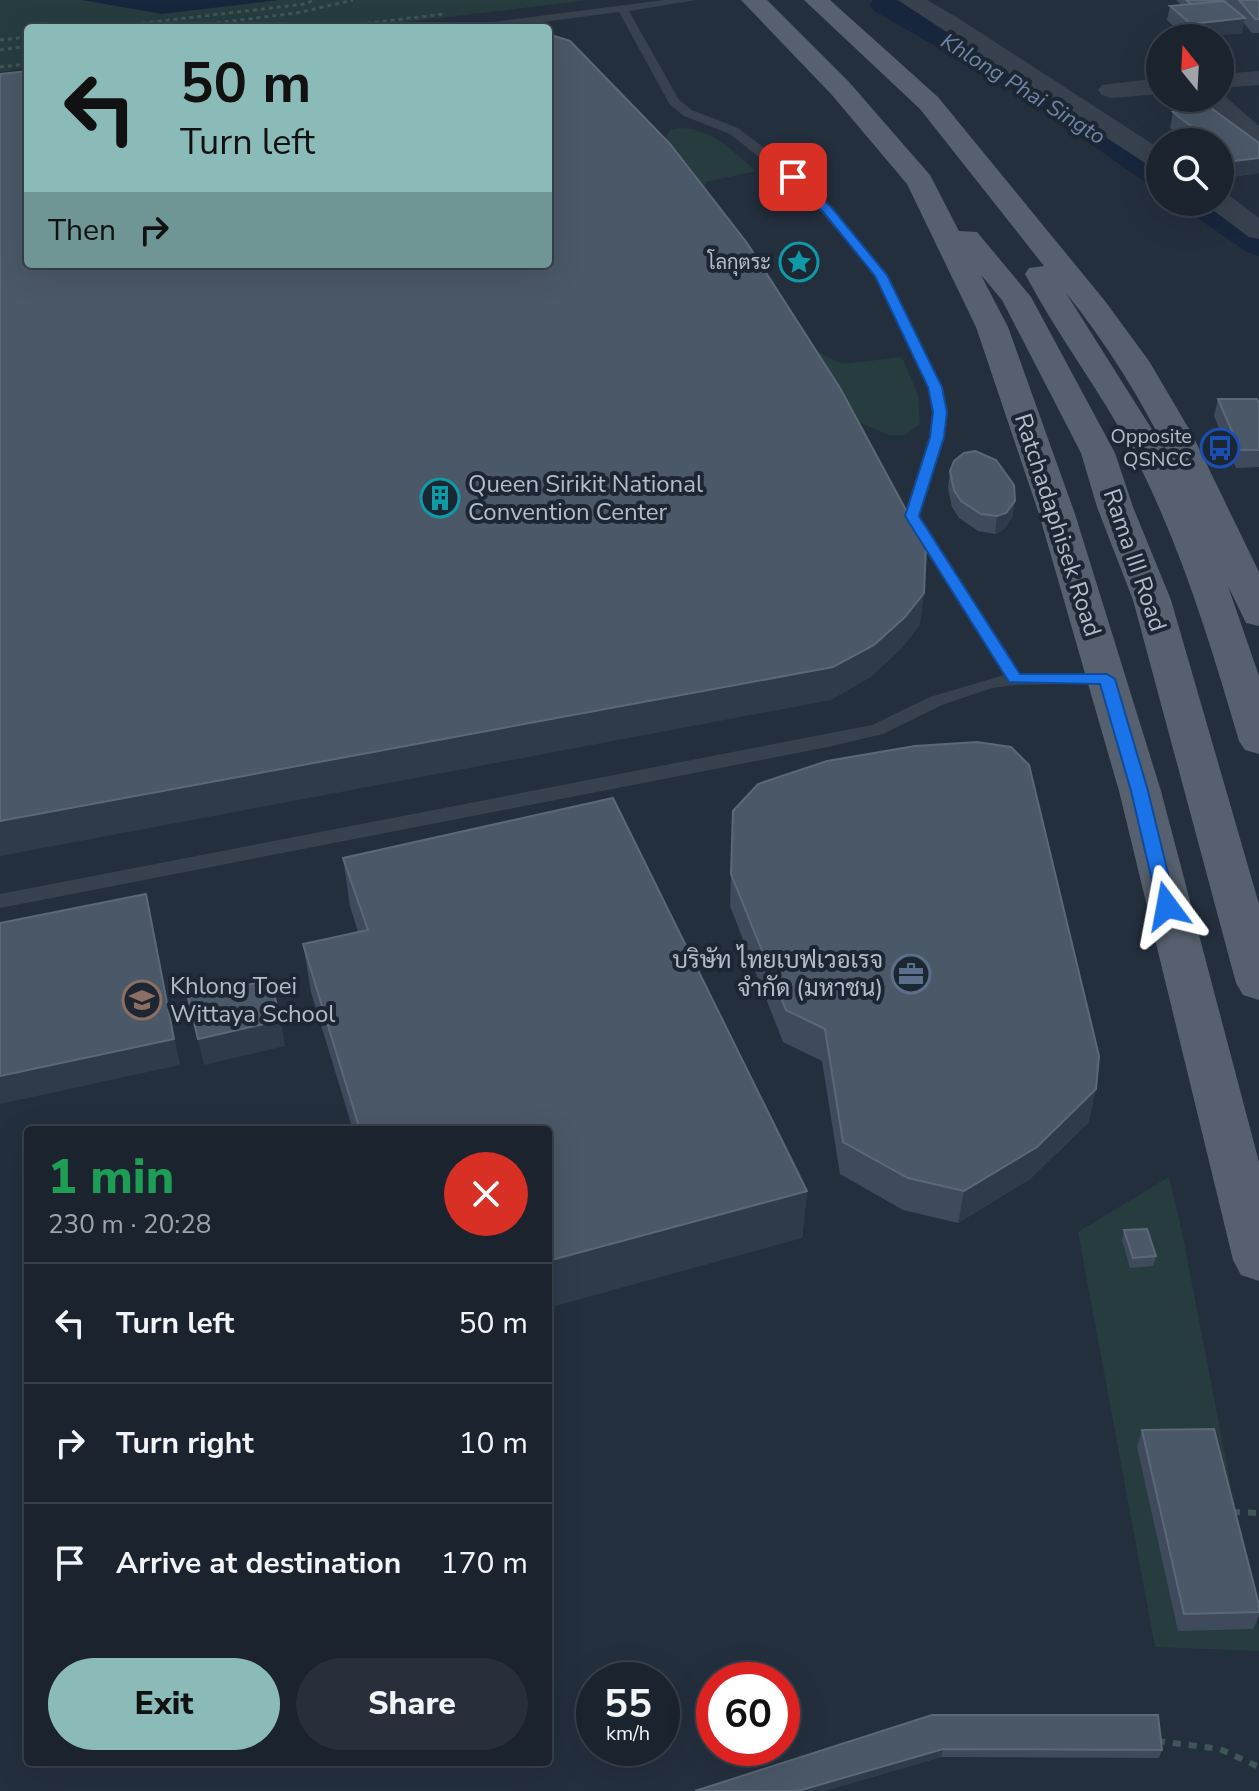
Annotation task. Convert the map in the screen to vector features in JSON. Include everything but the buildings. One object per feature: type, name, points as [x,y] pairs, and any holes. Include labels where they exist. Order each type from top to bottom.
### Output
[{"type":"main road","name":"Ratchadaphisek Road","points":[[753,0],[840,88],[920,181],[992,327],[1057,514],[1140,791],[1259,1260]]},
{"type":"main road","points":[[816,0],[915,89],[994,183],[1133,361],[1175,434],[1217,518],[1259,615]]},
{"type":"main road","name":"Rama III Road","points":[[920,181],[1016,297],[1098,453],[1115,507],[1152,600],[1259,983]]},
{"type":"main road","points":[[994,183],[1061,315],[1147,447],[1181,512],[1216,597],[1259,741]]},
{"type":"street","points":[[910,0],[1146,152]]},
{"type":"street","points":[[1234,80],[1259,78]]},
{"type":"street","points":[[1111,90],[1146,87]]},
{"type":"street","points":[[1230,112],[1259,140]]},
{"type":"street","points":[[1234,212],[1259,231]]},
{"type":"lane","points":[[504,24],[690,0]]},
{"type":"lane","points":[[623,10],[674,102],[688,113],[734,131],[793,177],[828,211],[881,275],[935,387],[940,412],[937,437],[912,516],[1015,679]]},
{"type":"lane","points":[[0,901],[828,741],[877,730],[964,690],[1015,679],[1107,679]]},
{"type":"path","points":[[136,24],[305,4],[314,0]]},
{"type":"path","points":[[209,24],[297,13],[353,0]]},
{"type":"path","points":[[0,40],[24,37]]},
{"type":"path","points":[[0,50],[24,47]]},
{"type":"path","points":[[0,67],[24,64]]},
{"type":"path","points":[[1227,1512],[1259,1513]]},
{"type":"path","points":[[1157,1741],[1220,1749],[1259,1767]]},
{"type":"green space","points":[[0,0],[588,0],[391,24],[24,24],[24,69],[0,72]]},
{"type":"green space","points":[[679,128],[711,136],[756,171],[706,182],[700,212],[655,156],[670,130]]},
{"type":"green space","points":[[789,337],[842,364],[902,357],[918,395],[920,424],[905,435],[889,435],[834,412]]},
{"type":"green space","points":[[1169,1177],[1259,1631],[1259,1651],[1155,1647],[1078,1232]]},
{"type":"water","points":[[82,0],[279,0],[162,14]]},
{"type":"waterway","name":"Khlong Phai Singto","points":[[884,5],[1030,87],[1146,167]]},
{"type":"waterway","name":"Khlong Phai Singto","points":[[1217,216],[1259,245]]},
{"type":"place","name":"โลกุตระ","points":[[799,262]]},
{"type":"place","name":"Opposite QSNCC","points":[[1220,448]]},
{"type":"place","name":"Queen Sirikit National Convention Center","points":[[440,498]]},
{"type":"place","name":"บริษัท ไทยเบฟเวอเรจ จำกัด (มหาชน)","points":[[911,974]]},
{"type":"place","name":"Khlong Toei Wittaya School","points":[[142,1000]]},
{"type":"route","points":[[793,177],[828,211],[881,275],[935,387],[940,412],[937,437],[912,516],[1015,679],[1107,679],[1140,791],[1167,906]]}]
